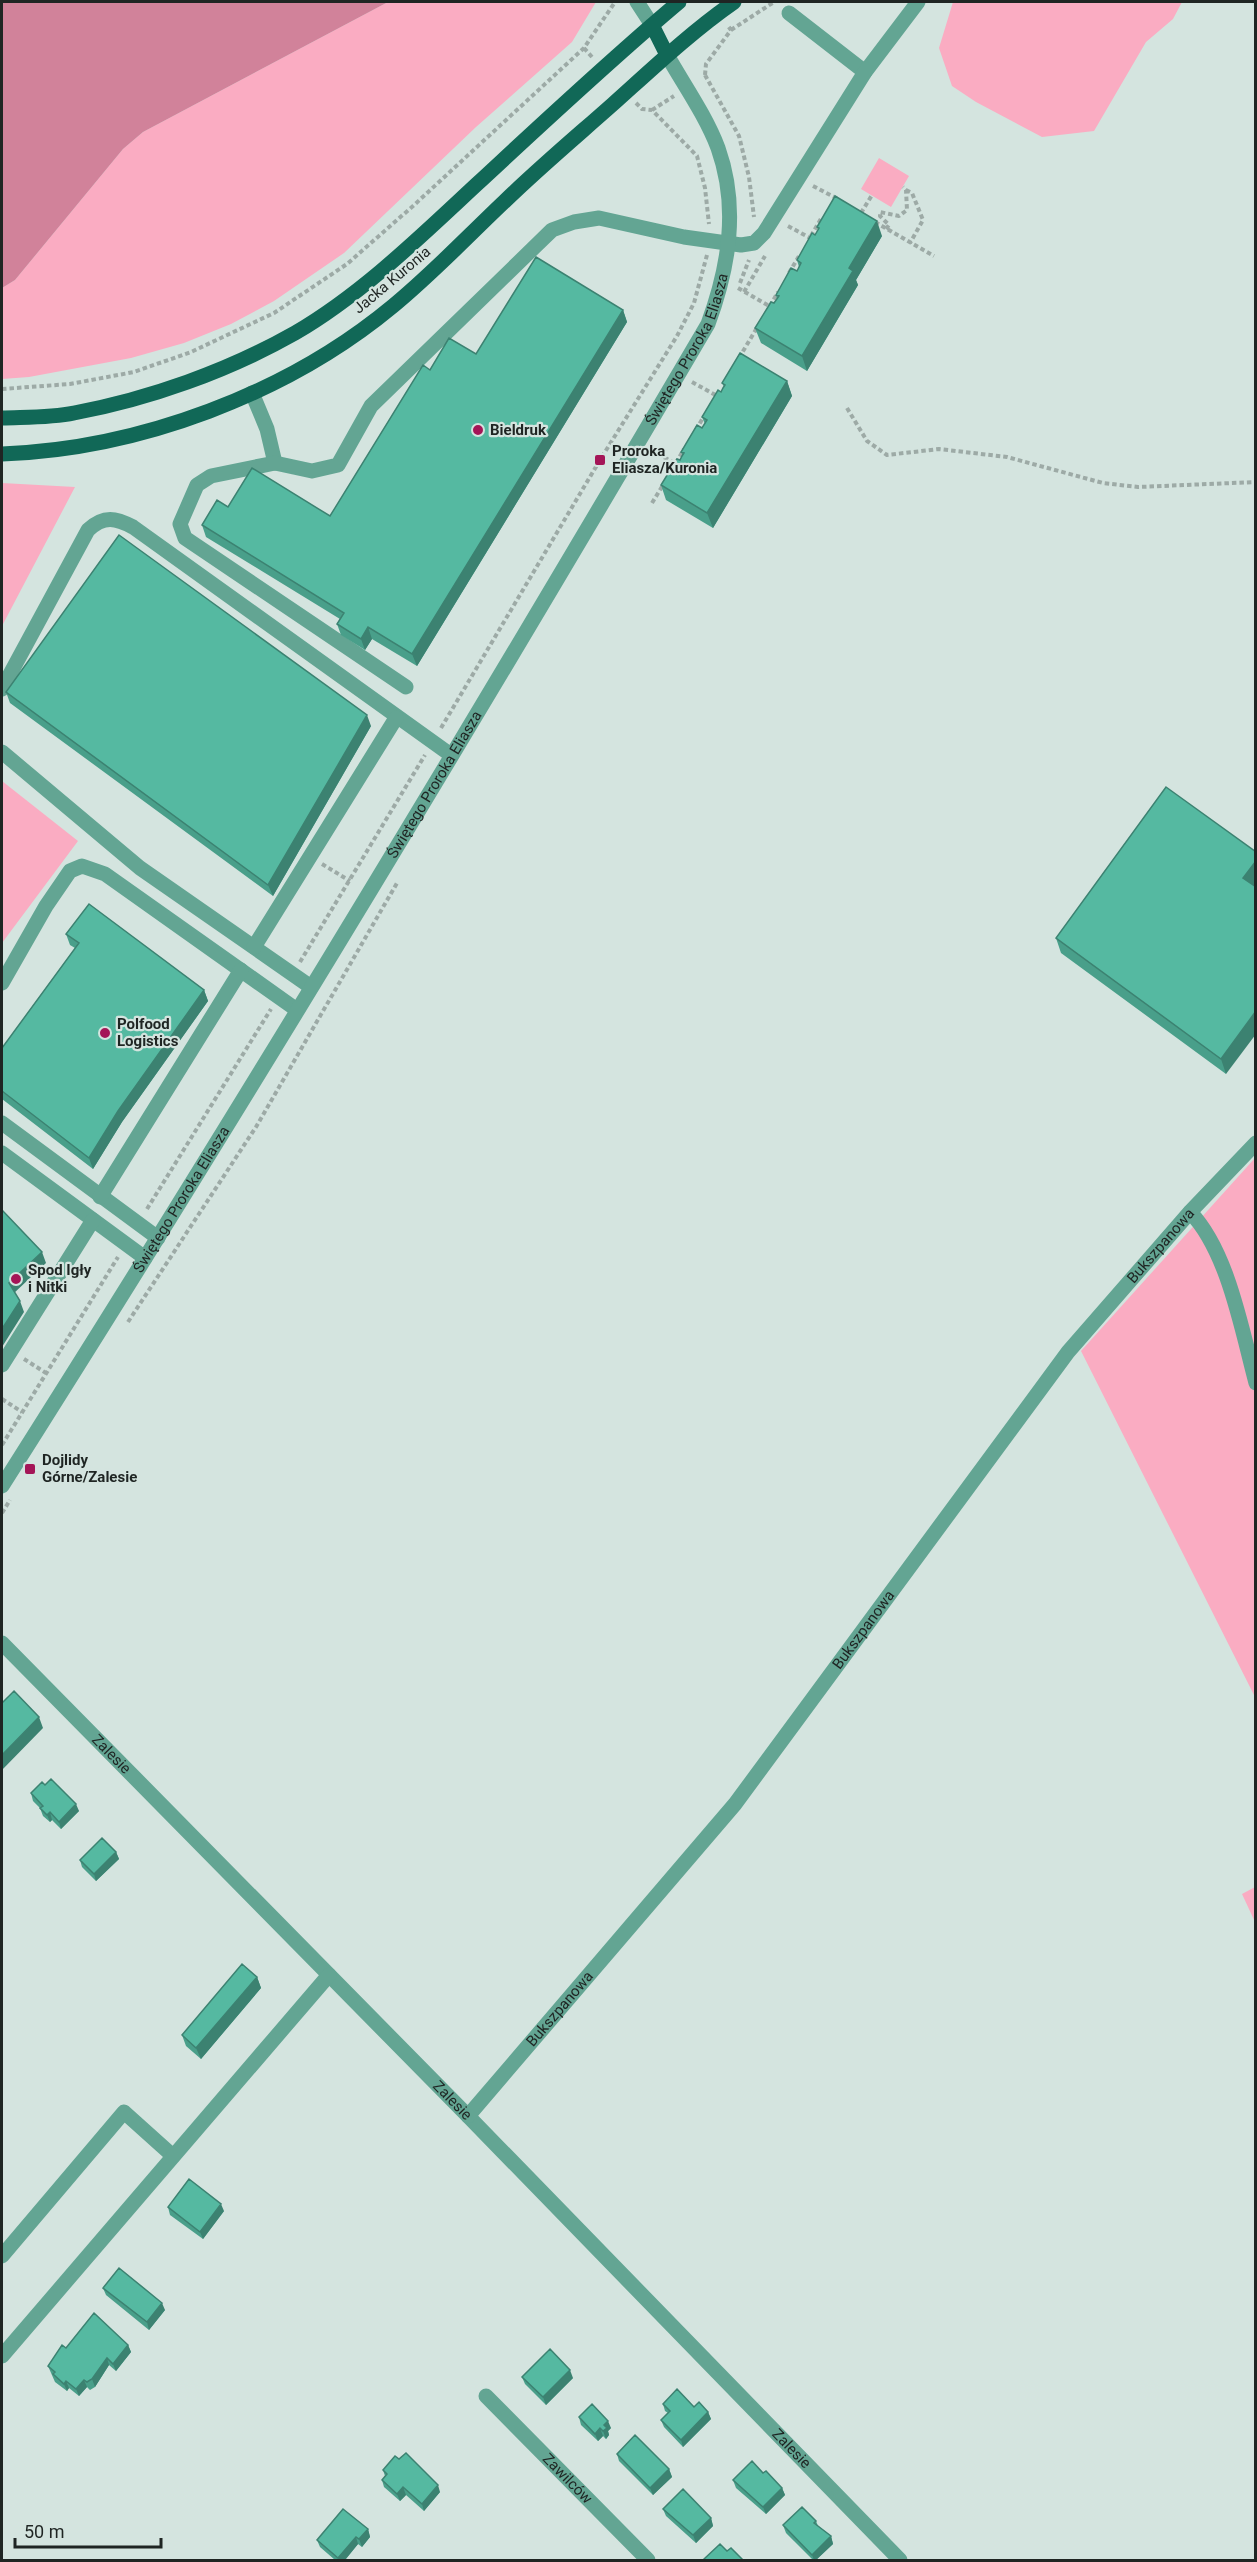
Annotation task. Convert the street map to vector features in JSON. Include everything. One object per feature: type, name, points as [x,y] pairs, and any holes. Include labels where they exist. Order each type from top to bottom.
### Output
[{"type":"main road","name":"Jacka Kuronia","points":[[2,418],[72,414],[148,395],[218,369],[294,333],[379,272],[679,2]]},
{"type":"main road","name":"Jacka Kuronia","points":[[2,454],[30,453],[140,432],[212,410],[252,393],[324,356],[392,307],[506,200],[667,55],[734,2]]},
{"type":"main road","points":[[651,25],[667,55]]},
{"type":"street","points":[[638,2],[651,25]]},
{"type":"street","points":[[406,687],[185,538],[180,524],[197,485],[212,476],[275,463],[312,471],[338,465],[371,406],[552,230],[574,222],[598,218],[684,237],[741,245],[754,243],[764,233],[865,72],[918,2]]},
{"type":"street","points":[[789,12],[865,72]]},
{"type":"street","name":"Świętego Proroka Eliasza","points":[[2,1486],[158,1238],[311,987],[708,324],[725,273],[730,242],[726,179],[718,148],[667,55]]},
{"type":"street","points":[[252,393],[267,429],[275,463]]},
{"type":"street","points":[[2,689],[88,530],[98,520],[109,518],[134,527],[396,718],[451,755]]},
{"type":"street","points":[[254,947],[396,718]]},
{"type":"street","points":[[2,752],[140,868],[311,987]]},
{"type":"street","points":[[2,983],[70,871],[82,866],[105,874],[297,1010]]},
{"type":"street","points":[[100,1197],[241,970]]},
{"type":"street","points":[[2,1123],[158,1238]]},
{"type":"street","name":"Bukszpanowa","points":[[468,2116],[735,1804],[1068,1352],[1190,1212],[1256,1143]]},
{"type":"street","points":[[2,1153],[145,1258]]},
{"type":"street","points":[[1190,1212],[1212,1240],[1236,1307],[1256,1383]]},
{"type":"street","points":[[2,1365],[93,1220]]},
{"type":"street","name":"Zalesie","points":[[2,1643],[468,2116],[900,2560]]},
{"type":"street","points":[[2,2356],[329,1975]]},
{"type":"street","points":[[2,2256],[124,2112],[173,2156]]},
{"type":"street","name":"Zawilców","points":[[486,2396],[648,2560]]},
{"type":"path","points":[[2,389],[70,384],[134,372],[234,334],[294,301],[347,264],[378,238],[584,48],[615,2]]},
{"type":"path","points":[[652,110],[705,75],[706,64],[731,30],[774,2]]},
{"type":"path","points":[[718,13],[731,30]]},
{"type":"path","points":[[886,229],[889,225],[879,214],[904,214],[907,210],[904,189],[912,193],[923,220],[910,243]]},
{"type":"path","points":[[822,190],[844,203]]},
{"type":"path","points":[[861,213],[872,195]]},
{"type":"path","points":[[784,281],[835,198]]},
{"type":"path","points":[[852,208],[934,256]]},
{"type":"path","points":[[785,224],[816,242]]},
{"type":"path","points":[[789,273],[797,277]]},
{"type":"path","points":[[738,288],[776,311]]},
{"type":"path","points":[[734,366],[779,290]]},
{"type":"path","points":[[691,381],[723,399]]},
{"type":"path","points":[[711,405],[722,386]]},
{"type":"path","points":[[573,509],[600,460],[638,401]]},
{"type":"path","points":[[847,408],[867,441],[887,455],[939,449],[996,456],[1103,483],[1138,487],[1256,482]]},
{"type":"path","points":[[691,439],[706,413]]},
{"type":"path","points":[[696,430],[703,435]]},
{"type":"path","points":[[670,474],[686,447]]},
{"type":"path","points":[[650,450],[682,467]]},
{"type":"path","points":[[652,503],[664,483]]},
{"type":"path","points":[[310,856],[350,881]]},
{"type":"path","points":[[29,1362],[46,1373]]},
{"type":"path","points":[[2,1399],[22,1412]]},
{"type":"shaded area","points":[[2,2],[388,2],[143,132],[123,149],[15,280],[2,288]]},
{"type":"shaded area","points":[[388,2],[596,2],[572,42],[476,127],[344,253],[274,301],[231,324],[184,343],[131,358],[29,377],[2,379],[2,288],[15,280],[123,149],[143,132]]},
{"type":"shaded area","points":[[953,2],[1182,2],[1173,19],[1146,42],[1094,131],[1042,137],[976,102],[952,86],[939,48]]},
{"type":"shaded area","points":[[879,158],[909,176],[891,207],[861,189]]},
{"type":"shaded area","points":[[2,483],[75,487],[2,626]]},
{"type":"shaded area","points":[[2,781],[78,841],[2,943]]},
{"type":"shaded area","points":[[1255,1158],[1255,1697],[1081,1351]]},
{"type":"shaded area","points":[[1255,1887],[1255,1922],[1242,1894]]},
{"type":"building","points":[[835,196],[877,221],[849,268],[853,271],[802,356],[755,328],[771,302],[774,303],[779,296],[776,295],[791,268],[797,271],[801,263],[797,260],[812,233],[815,235],[819,228],[817,227]]},
{"type":"building","name":"Bieldruk","points":[[536,257],[623,310],[412,654],[368,627],[361,639],[337,624],[344,613],[202,525],[217,500],[228,507],[252,468],[330,516],[423,365],[430,370],[449,338],[476,354]]},
{"type":"building","points":[[740,353],[787,381],[707,513],[661,485],[677,459],[680,460],[684,453],[681,452],[697,425],[702,428],[707,420],[702,417],[718,390],[721,392],[725,385],[722,383]]},
{"type":"building","points":[[119,535],[367,715],[268,885],[6,692]]},
{"type":"building","points":[[1166,787],[1256,852],[1256,861],[1243,878],[1256,887],[1256,1011],[1221,1059],[1056,938]]},
{"type":"building","name":"Polfood Logistics","points":[[89,904],[204,990],[118,1111],[89,1158],[2,1091],[2,1048],[79,943],[66,934]]},
{"type":"building","name":"Spod Igły i Nitki","points":[[2,1210],[42,1252],[9,1283],[20,1301],[2,1329]]},
{"type":"building","points":[[14,1691],[39,1717],[2,1755],[2,1703]]},
{"type":"building","points":[[51,1779],[76,1804],[59,1822],[50,1812],[47,1815],[40,1808],[43,1806],[31,1793],[42,1782],[45,1785]]},
{"type":"building","points":[[102,1838],[116,1852],[94,1874],[80,1860]]},
{"type":"building","points":[[242,1964],[257,1977],[196,2048],[182,2035]]},
{"type":"building","points":[[189,2179],[221,2204],[200,2232],[168,2207]]},
{"type":"building","points":[[119,2268],[162,2303],[147,2322],[103,2288]]},
{"type":"building","points":[[94,2313],[128,2345],[113,2364],[107,2358],[92,2379],[87,2382],[84,2380],[76,2389],[66,2381],[64,2384],[48,2366],[62,2345],[66,2348]]},
{"type":"building","points":[[550,2349],[570,2370],[543,2397],[522,2377]]},
{"type":"building","points":[[677,2389],[694,2407],[699,2402],[708,2412],[681,2440],[661,2420],[670,2411],[663,2404]]},
{"type":"building","points":[[592,2404],[608,2421],[604,2425],[607,2428],[603,2431],[600,2428],[595,2434],[579,2417]]},
{"type":"building","points":[[635,2435],[669,2469],[650,2488],[617,2454]]},
{"type":"building","points":[[406,2453],[438,2485],[422,2504],[403,2487],[397,2494],[382,2480],[387,2474],[383,2470],[395,2456],[399,2459]]},
{"type":"building","points":[[752,2461],[763,2473],[766,2471],[782,2488],[763,2507],[733,2480]]},
{"type":"building","points":[[683,2489],[711,2518],[693,2535],[663,2509]]},
{"type":"building","points":[[802,2507],[816,2521],[814,2523],[831,2536],[812,2555],[783,2525]]},
{"type":"building","points":[[343,2509],[368,2529],[359,2539],[356,2537],[338,2558],[317,2540]]},
{"type":"building","points":[[720,2544],[727,2551],[731,2548],[743,2560],[703,2560]]},
{"type":"place","name":"Bieldruk","points":[[478,430]]},
{"type":"place","name":"Proroka Eliasza/Kuronia","points":[[600,460]]},
{"type":"place","name":"Polfood Logistics","points":[[105,1033]]},
{"type":"place","name":"Spod Igły i Nitki","points":[[16,1279]]},
{"type":"place","name":"Dojlidy Górne/Zalesie","points":[[30,1469]]}]
